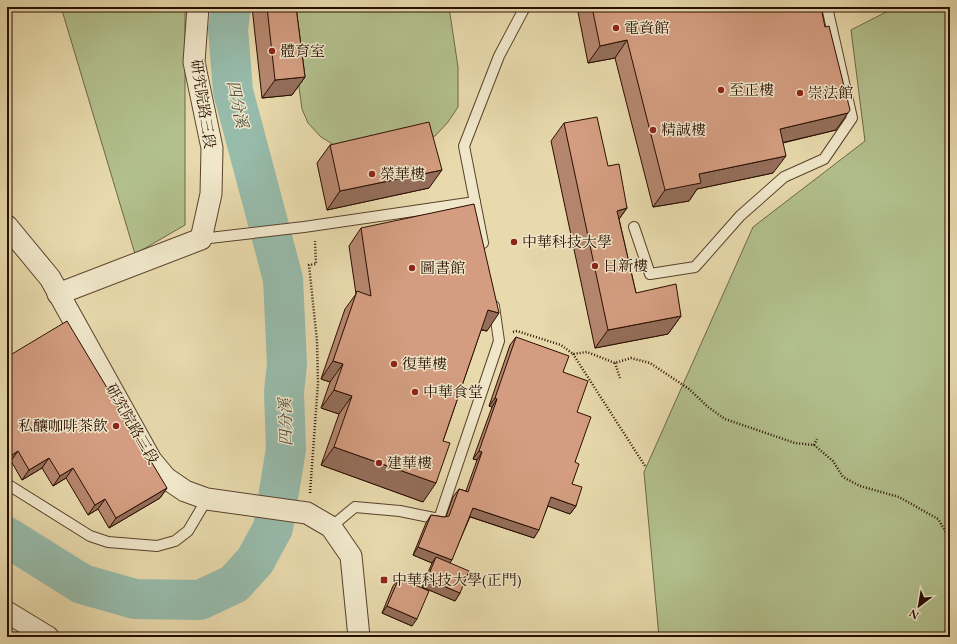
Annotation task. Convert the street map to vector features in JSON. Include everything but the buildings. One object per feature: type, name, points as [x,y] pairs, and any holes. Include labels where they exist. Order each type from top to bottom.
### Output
[{"type":"street","name":"研究院路三段","points":[[198,7],[194,62],[212,148],[210,194],[201,239]]},
{"type":"street","name":"研究院路三段","points":[[7,226],[50,278],[151,460],[166,478],[185,491],[207,499],[303,512]]},
{"type":"street","points":[[58,294],[201,239]]},
{"type":"street","points":[[303,512],[331,527],[350,556],[359,637]]},
{"type":"street","points":[[7,612],[48,637]]},
{"type":"lane","points":[[484,250],[476,202],[464,146],[499,56],[524,7]]},
{"type":"lane","points":[[634,227],[650,274],[695,266],[740,216],[784,177],[824,159],[852,118],[827,7]]},
{"type":"lane","points":[[201,239],[308,227],[476,202]]},
{"type":"lane","points":[[331,527],[355,507],[400,511],[439,519],[499,341],[492,296]]},
{"type":"lane","points":[[7,484],[90,536],[108,542],[157,546],[175,541],[188,531],[207,499]]},
{"type":"path","points":[[303,512],[312,475],[318,383],[317,341],[309,265],[316,264],[317,254],[308,227]]},
{"type":"path","points":[[499,336],[517,331],[561,345],[573,354],[646,466]]},
{"type":"path","points":[[573,354],[587,352],[615,363],[631,358],[650,364],[689,389],[708,407],[725,419],[795,443],[814,445],[833,461],[843,477],[860,486],[899,497],[938,519],[950,539]]},
{"type":"path","points":[[615,363],[620,378]]},
{"type":"path","points":[[814,445],[817,439]]},
{"type":"green space","points":[[61,7],[185,7],[185,225],[135,254]]},
{"type":"green space","points":[[288,7],[449,7],[458,67],[458,107],[448,122],[435,136],[377,148],[334,145],[321,137],[308,123],[302,109]]},
{"type":"green space","points":[[896,7],[950,7],[950,637],[659,637],[644,472],[753,227],[865,141],[851,30]]},
{"type":"waterway","name":"四分溪","points":[[7,537],[82,584],[135,599],[200,600],[234,584],[255,561],[273,528],[286,449],[284,392],[287,364],[283,279],[233,91],[228,29],[231,7]]},
{"type":"place","name":"電資館","points":[[616,28]]},
{"type":"place","name":"體育室","points":[[272,51]]},
{"type":"place","name":"至正樓","points":[[721,90]]},
{"type":"place","name":"崇法館","points":[[800,93]]},
{"type":"place","name":"精誠樓","points":[[653,130]]},
{"type":"place","name":"榮華樓","points":[[372,174]]},
{"type":"place","name":"中華科技大學","points":[[514,242]]},
{"type":"place","name":"日新樓","points":[[595,266]]},
{"type":"place","name":"圖書館","points":[[412,268]]},
{"type":"place","name":"復華樓","points":[[394,364]]},
{"type":"place","name":"中華食堂","points":[[415,392]]},
{"type":"place","name":"私釀咖啡茶飲","points":[[116,426]]},
{"type":"place","name":"建華樓","points":[[379,463]]},
{"type":"place","name":"中華科技大學(正門)","points":[[384,580]]}]
